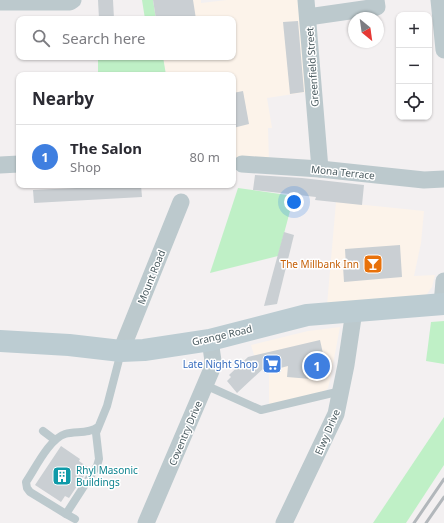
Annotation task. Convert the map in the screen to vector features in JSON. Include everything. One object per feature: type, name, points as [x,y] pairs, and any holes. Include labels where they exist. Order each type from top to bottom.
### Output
[{"type":"main road","name":"Grange Road","points":[[0,341],[69,345],[121,351],[144,350],[210,340],[307,315],[443,304]]},
{"type":"street","points":[[0,2],[70,2],[73,0]]},
{"type":"street","points":[[306,0],[308,17]]},
{"type":"street","name":"Greenfield Street","points":[[320,169],[308,17],[377,7],[376,0]]},
{"type":"street","points":[[439,0],[444,50]]},
{"type":"street","points":[[0,165],[16,164]]},
{"type":"street","name":"Mona Terrace","points":[[242,164],[320,169],[424,180],[444,179]]},
{"type":"street","name":"Mount Road","points":[[121,351],[181,202]]},
{"type":"street","points":[[443,304],[444,281]]},
{"type":"street","name":"Elwy Drive","points":[[284,523],[336,414],[354,311]]},
{"type":"street","name":"Coventry Drive","points":[[146,523],[205,385],[213,361],[210,340]]},
{"type":"lane","points":[[66,514],[97,466],[99,459],[96,433],[107,406],[121,351]]},
{"type":"lane","points":[[205,385],[261,410],[341,391]]},
{"type":"lane","points":[[75,520],[30,492],[27,488],[26,482],[46,450],[55,440],[64,434],[94,430],[98,427]]},
{"type":"lane","points":[[43,431],[55,440]]},
{"type":"shaded area","points":[[153,0],[201,0],[201,3],[227,0],[298,0],[307,92],[267,98],[272,128],[268,128],[269,162],[236,158],[236,72],[166,72],[164,60],[236,60],[236,16],[156,16]]},
{"type":"shaded area","points":[[336,202],[424,211],[421,243],[414,276],[435,275],[432,287],[427,294],[420,299],[327,305]]},
{"type":"shaded area","points":[[340,327],[328,388],[324,392],[269,405],[269,371],[254,355],[251,345],[308,331]]},
{"type":"green space","points":[[142,0],[153,0],[156,16],[145,16]]},
{"type":"green space","points":[[98,60],[164,60],[166,72],[98,72]]},
{"type":"green space","points":[[238,188],[294,196],[278,256],[210,273]]},
{"type":"green space","points":[[444,321],[444,364],[426,361],[431,322]]},
{"type":"green space","points":[[444,417],[444,465],[406,523],[373,523]]},
{"type":"building","points":[[98,0],[113,0],[114,16],[99,16]]},
{"type":"building","points":[[153,0],[193,0],[196,16],[156,16]]},
{"type":"building","points":[[298,21],[304,92],[290,94],[283,22]]},
{"type":"building","points":[[243,91],[249,124],[236,127],[236,92]]},
{"type":"building","points":[[255,175],[302,178],[364,185],[362,205],[315,200],[316,197],[253,190]]},
{"type":"building","points":[[76,188],[141,188],[142,197],[34,203],[33,190]]},
{"type":"building","points":[[284,232],[294,235],[277,304],[264,306]]},
{"type":"building","name":"The Millbank Inn","points":[[400,245],[402,277],[344,282],[343,266],[346,266],[345,249]]},
{"type":"building","points":[[320,340],[324,358],[323,380],[287,377],[288,366],[269,371],[265,367],[237,393],[227,381],[231,377],[229,375],[248,357]]},
{"type":"building","name":"Rhyl Masonic Buildings","points":[[61,446],[80,459],[79,461],[89,468],[69,498],[65,496],[61,502],[35,485]]},
{"type":"railway","points":[[414,523],[444,479]]},
{"type":"railway","points":[[426,523],[444,497]]},
{"type":"place","name":"The Millbank Inn","points":[[373,264]]},
{"type":"place","name":"Late Night Shop","points":[[272,364]]},
{"type":"place","name":"The Salon","points":[[317,366]]},
{"type":"place","name":"Rhyl Masonic Buildings","points":[[62,476]]}]
